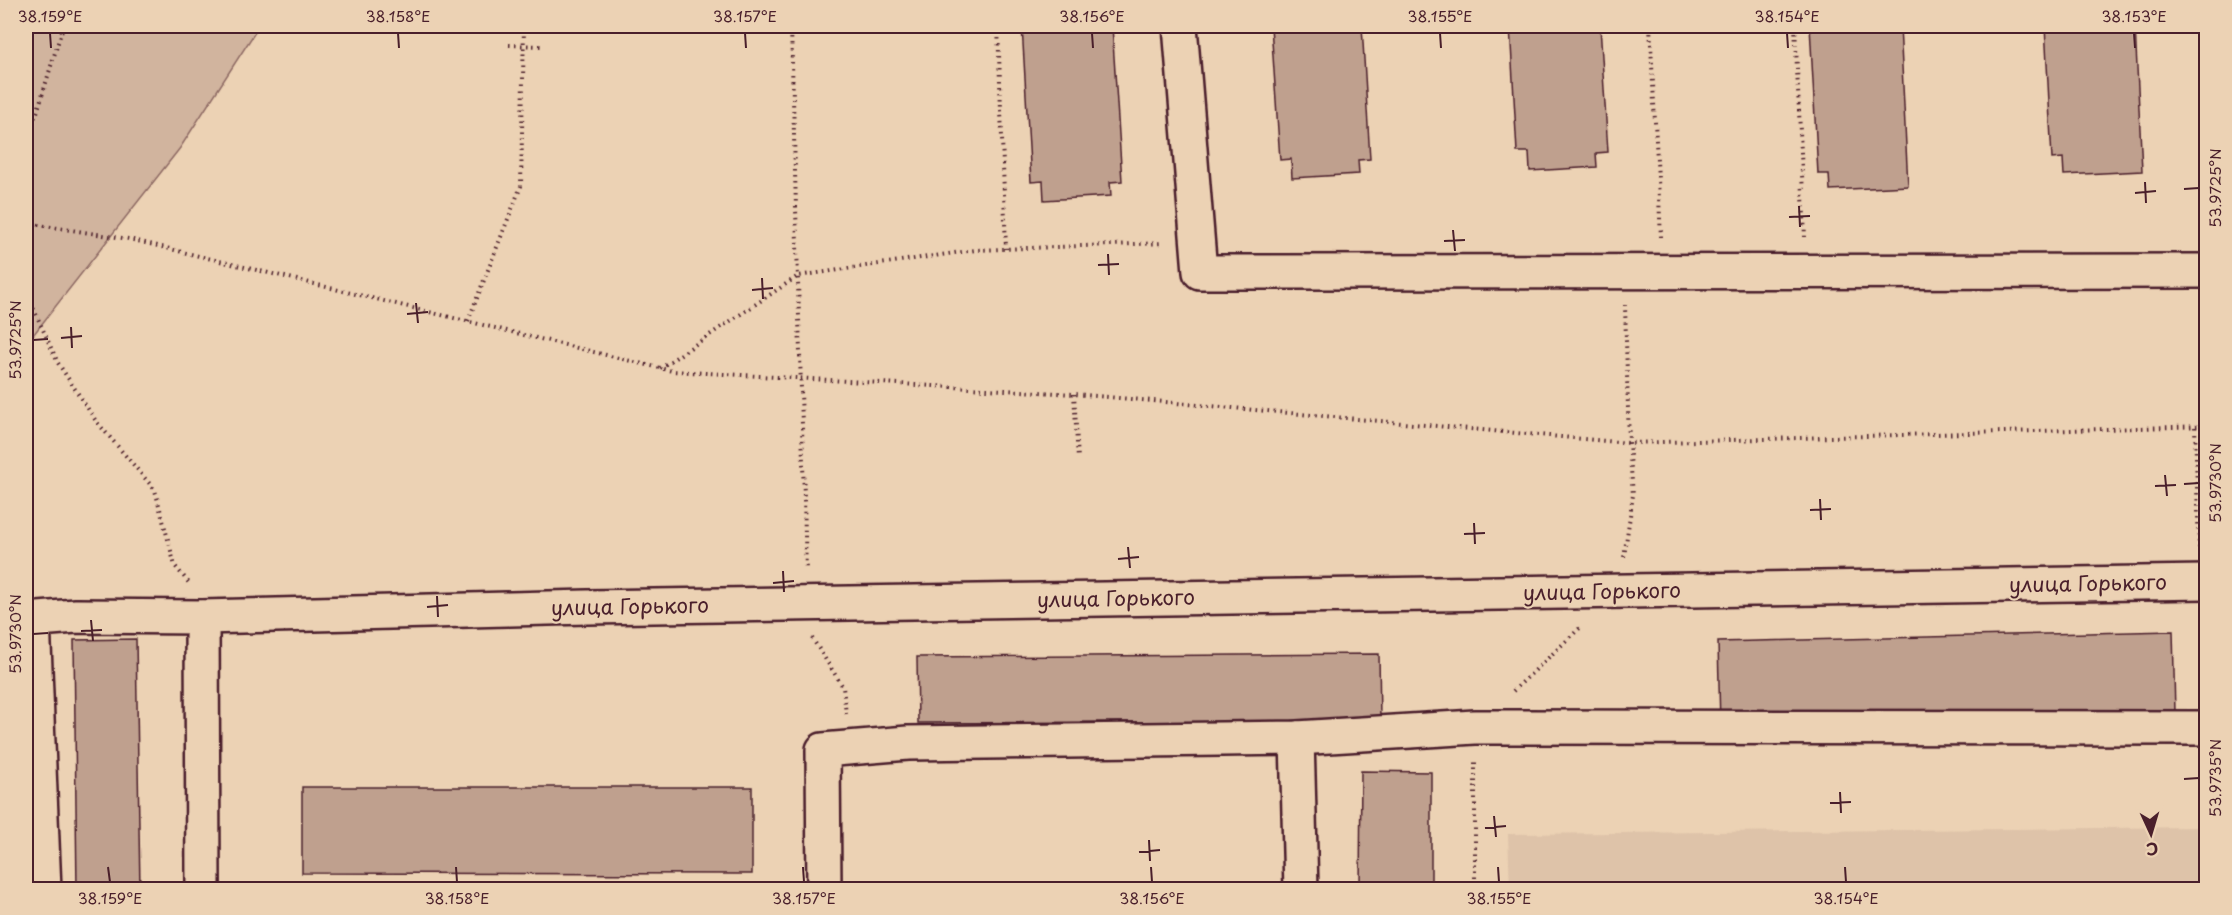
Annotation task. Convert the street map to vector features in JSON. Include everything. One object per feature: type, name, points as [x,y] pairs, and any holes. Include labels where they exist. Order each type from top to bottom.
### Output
[{"type":"street","points":[[1180,26],[1200,272],[2206,271]]},
{"type":"street","name":"улица Горького","points":[[29,620],[76,616],[209,616],[806,604],[2204,582]]},
{"type":"street","points":[[203,890],[209,616]]},
{"type":"street","points":[[29,620],[44,890]]},
{"type":"street","points":[[824,890],[823,750],[908,743],[1297,738],[1475,727],[2206,728]]},
{"type":"street","points":[[1297,738],[1301,890]]},
{"type":"path","points":[[26,126],[36,116],[63,26]]},
{"type":"path","points":[[468,321],[521,186],[524,26]]},
{"type":"path","points":[[791,26],[806,604],[813,640],[843,687],[847,724]]},
{"type":"path","points":[[998,26],[1006,249]]},
{"type":"path","points":[[1650,26],[1662,271]]},
{"type":"path","points":[[1795,26],[1807,271]]},
{"type":"path","points":[[509,45],[541,46]]},
{"type":"path","points":[[26,223],[129,239],[672,371],[1074,394],[1629,443],[2206,426]]},
{"type":"path","points":[[660,368],[798,276],[975,250],[1198,242]]},
{"type":"path","points":[[1475,890],[1475,727],[1619,591],[1633,495],[1629,443],[1625,271]]},
{"type":"path","points":[[26,292],[58,363],[96,421],[155,490],[175,566],[209,616]]},
{"type":"path","points":[[1074,394],[1078,459]]},
{"type":"path","points":[[2195,427],[2204,582]]},
{"type":"shaded area","points":[[26,26],[259,26],[180,148],[26,344]]},
{"type":"shaded area","points":[[2206,827],[2206,889],[1510,889],[1508,834]]},
{"type":"building","points":[[1022,26],[1112,26],[1122,181],[1110,182],[1111,196],[1044,200],[1043,181],[1031,182]]},
{"type":"building","points":[[1271,26],[1362,26],[1370,159],[1358,160],[1359,174],[1292,178],[1291,159],[1280,160]]},
{"type":"building","points":[[1510,26],[1600,26],[1608,152],[1596,153],[1597,167],[1530,171],[1529,152],[1517,152]]},
{"type":"building","points":[[1810,26],[1900,26],[1908,186],[1830,190],[1829,174],[1818,174]]},
{"type":"building","points":[[2045,26],[2135,26],[2142,171],[2064,175],[2063,158],[2052,159]]},
{"type":"building","points":[[2173,631],[2175,713],[1720,724],[1718,642]]},
{"type":"building","points":[[136,639],[140,890],[77,890],[74,640]]},
{"type":"building","points":[[1379,654],[1380,721],[918,723],[917,657]]},
{"type":"building","points":[[1361,771],[1431,772],[1431,890],[1360,890]]},
{"type":"building","points":[[302,787],[752,787],[752,874],[302,873]]}]
